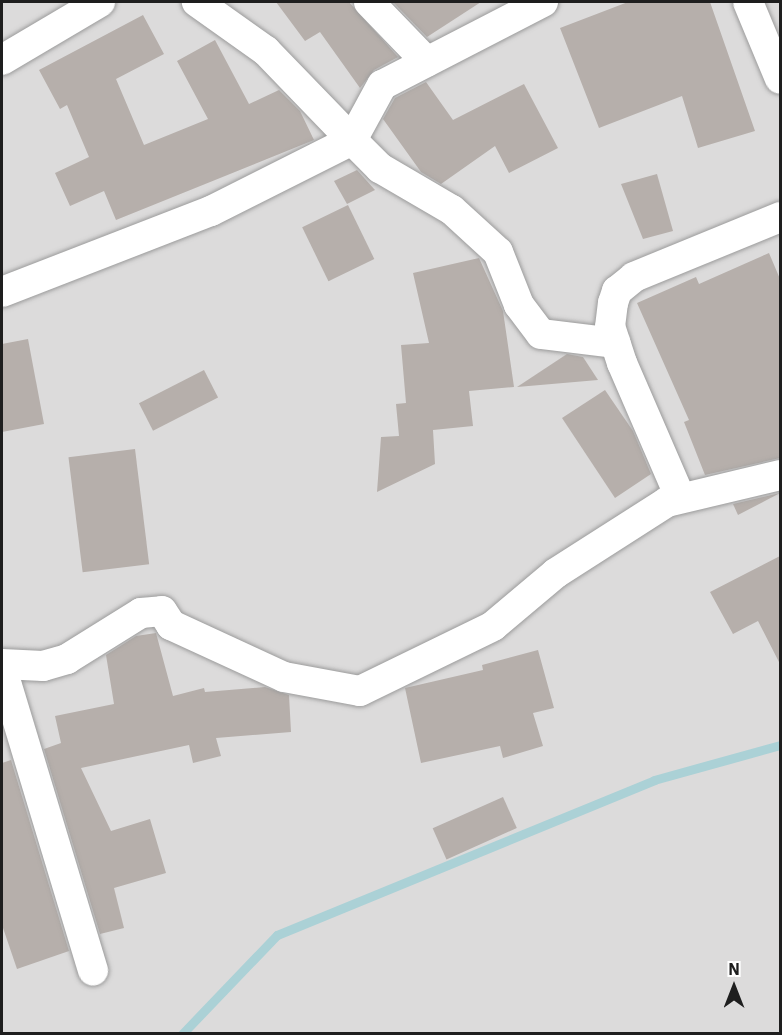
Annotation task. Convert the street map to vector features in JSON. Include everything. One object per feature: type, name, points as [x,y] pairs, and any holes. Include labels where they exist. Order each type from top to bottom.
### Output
[{"type":"street","points":[[2,60],[100,2]]},
{"type":"street","points":[[197,2],[266,51],[380,168],[452,210],[498,252],[519,305],[541,334],[615,343]]},
{"type":"street","points":[[369,2],[426,62]]},
{"type":"street","points":[[2,292],[211,211],[352,140],[382,85],[543,2]]},
{"type":"street","points":[[747,2],[780,79]]},
{"type":"street","points":[[680,497],[615,343],[613,303],[617,291],[634,278],[780,217]]},
{"type":"street","points":[[2,664],[43,666],[67,659],[141,613],[162,611],[171,625],[284,676],[360,691],[493,626],[555,573],[680,497],[780,474]]},
{"type":"street","points":[[2,669],[93,971]]},
{"type":"shaded area","points":[[2,2],[780,2],[780,1033],[2,1033]]},
{"type":"building","points":[[276,2],[349,2],[398,57],[374,70],[360,88],[320,32],[305,41]]},
{"type":"building","points":[[393,2],[481,2],[427,37]]},
{"type":"building","points":[[628,2],[710,2],[755,131],[698,148],[682,96],[599,128],[560,28]]},
{"type":"building","points":[[143,15],[164,54],[116,79],[144,145],[208,119],[177,61],[215,40],[249,104],[279,90],[300,111],[314,140],[116,220],[104,191],[70,206],[55,173],[89,157],[67,105],[60,109],[39,70]]},
{"type":"building","points":[[426,82],[453,120],[524,84],[558,148],[509,173],[495,146],[441,184],[421,172],[383,119],[395,98]]},
{"type":"building","points":[[357,170],[375,190],[347,204],[334,181]]},
{"type":"building","points":[[657,174],[673,231],[643,239],[621,184]]},
{"type":"building","points":[[348,205],[374,259],[328,281],[302,227]]},
{"type":"building","points":[[769,253],[780,279],[780,458],[705,475],[684,422],[689,420],[637,303],[696,277],[699,284]]},
{"type":"building","points":[[479,258],[503,311],[514,387],[469,391],[473,426],[433,430],[435,464],[377,492],[381,437],[399,436],[396,404],[406,403],[401,345],[429,343],[413,273]]},
{"type":"building","points":[[28,339],[44,424],[2,432],[2,344]]},
{"type":"building","points":[[567,354],[583,357],[598,380],[517,387]]},
{"type":"building","points":[[204,370],[218,398],[153,431],[139,403]]},
{"type":"building","points":[[605,390],[633,431],[651,474],[615,498],[562,418]]},
{"type":"building","points":[[135,449],[149,564],[83,572],[68,457]]},
{"type":"building","points":[[780,493],[738,515],[733,504]]},
{"type":"building","points":[[780,556],[780,664],[758,621],[733,634],[710,592]]},
{"type":"building","points":[[156,633],[173,696],[204,688],[205,692],[265,687],[289,695],[291,732],[216,738],[221,756],[193,763],[189,745],[81,768],[111,831],[150,819],[166,873],[114,888],[124,928],[100,934],[44,749],[61,743],[55,716],[114,704],[106,655],[136,636]]},
{"type":"building","points":[[538,650],[554,708],[533,713],[543,746],[503,758],[500,746],[421,763],[405,688],[483,670],[482,665]]},
{"type":"building","points":[[11,760],[69,951],[17,969],[2,925],[2,763]]},
{"type":"building","points":[[503,797],[517,828],[446,859],[433,828]]},
{"type":"waterway","points":[[182,1034],[277,935],[654,780],[780,745]]}]
